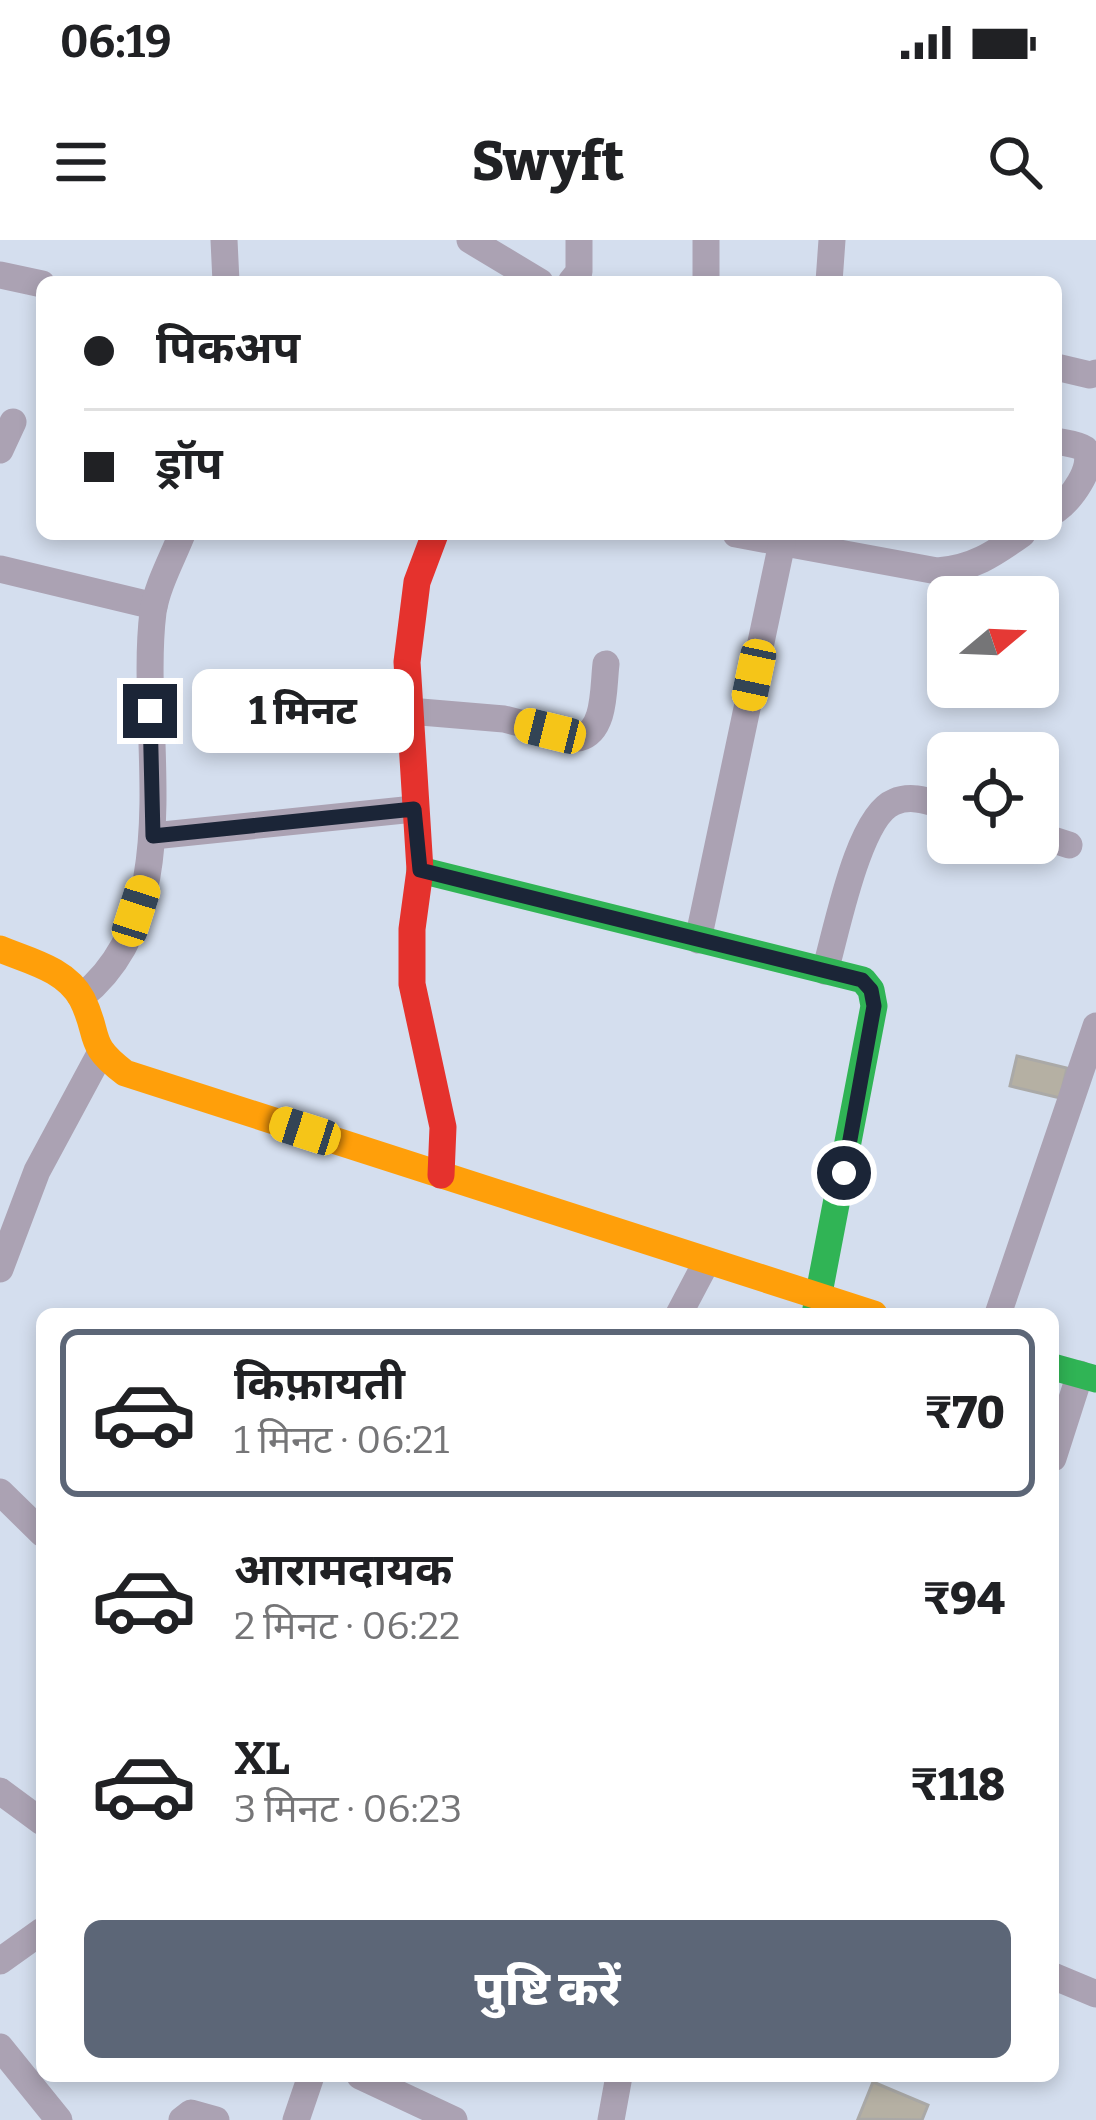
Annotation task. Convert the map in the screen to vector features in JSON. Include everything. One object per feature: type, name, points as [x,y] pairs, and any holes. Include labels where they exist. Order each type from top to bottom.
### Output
[{"type":"street","points":[[224,240],[226,276]]},
{"type":"street","points":[[470,240],[530,276]]},
{"type":"street","points":[[576,276],[579,240]]},
{"type":"street","points":[[706,240],[706,276]]},
{"type":"street","points":[[829,276],[832,240]]},
{"type":"street","points":[[0,275],[36,283]]},
{"type":"street","points":[[1062,369],[1090,376],[1096,373]]},
{"type":"street","points":[[0,450],[13,422]]},
{"type":"street","points":[[1062,442],[1084,448],[1094,467],[1083,489],[1062,505]]},
{"type":"street","points":[[81,997],[114,968],[147,879],[153,836],[149,669],[154,606],[180,540]]},
{"type":"street","points":[[432,540],[412,608],[407,662],[420,870],[412,929],[412,984],[440,1108],[445,1146],[441,1175]]},
{"type":"street","points":[[770,540],[937,571],[985,560],[1013,540]]},
{"type":"street","points":[[698,940],[782,542]]},
{"type":"street","points":[[0,569],[154,606]]},
{"type":"street","points":[[409,712],[482,716],[579,738],[590,735],[597,726],[606,664]]},
{"type":"street","points":[[825,971],[860,850],[883,808],[898,800],[927,801]]},
{"type":"street","points":[[153,836],[414,809]]},
{"type":"street","points":[[1059,842],[1070,845]]},
{"type":"street","points":[[0,949],[59,973],[81,997],[100,1054],[125,1073],[706,1261],[818,1306],[874,1006],[871,990],[862,980],[420,870]]},
{"type":"street","points":[[1000,1308],[1096,1026]]},
{"type":"street","points":[[0,1269],[37,1171],[100,1054]]},
{"type":"street","points":[[683,1308],[706,1261]]},
{"type":"street","points":[[1059,1436],[1076,1374]]},
{"type":"street","points":[[0,1492],[36,1527]]},
{"type":"street","points":[[0,1791],[36,1818]]},
{"type":"street","points":[[0,1960],[36,1935]]},
{"type":"street","points":[[1059,1979],[1096,1994]]},
{"type":"street","points":[[0,2047],[59,2120]]},
{"type":"street","points":[[296,2120],[309,2082]]},
{"type":"street","points":[[373,2082],[454,2120]]},
{"type":"street","points":[[611,2120],[618,2082]]},
{"type":"street","points":[[182,2120],[191,2113],[216,2120]]},
{"type":"building","points":[[1017,1056],[1067,1068],[1060,1098],[1010,1086]]},
{"type":"building","points":[[873,2082],[928,2105],[922,2120],[858,2119]]},
{"type":"traffic: fast","points":[[420,870],[863,980],[874,1006],[816,1308]]},
{"type":"traffic: fast","points":[[1059,1369],[1096,1379]]},
{"type":"traffic: slow","points":[[0,949],[67,980],[82,999],[99,1046],[125,1073],[855,1308]]},
{"type":"traffic: jam","points":[[433,540],[417,582],[407,662],[420,870],[412,929],[412,984],[443,1127],[441,1175]]},
{"type":"route","points":[[150,711],[153,836],[414,809],[420,870],[862,980],[871,990],[874,1006],[844,1173]]}]
